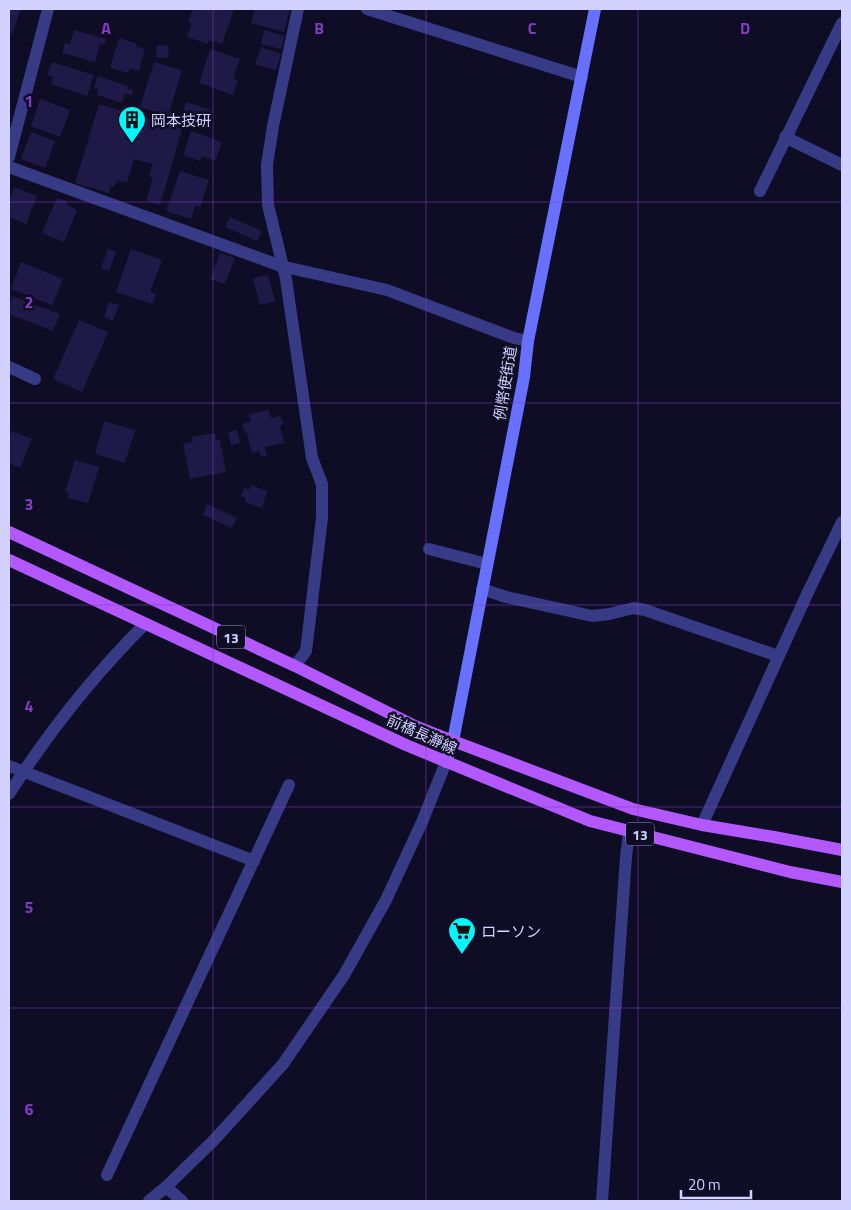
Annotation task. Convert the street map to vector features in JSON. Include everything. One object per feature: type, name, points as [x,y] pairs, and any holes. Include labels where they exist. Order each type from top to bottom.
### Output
[{"type":"main road","name":"例幣使街道","points":[[446,762],[453,741],[524,377],[528,341],[595,9]]},
{"type":"main road","name":"前橋長瀞線","points":[[9,532],[295,666],[415,726],[453,741],[633,808],[702,825],[842,850]]},
{"type":"main road","name":"前橋長瀞線","points":[[9,560],[446,762],[590,821],[790,872],[842,882]]},
{"type":"street","points":[[9,157],[48,9]]},
{"type":"street","points":[[295,666],[306,651],[322,518],[322,484],[312,458],[286,279],[281,266],[268,206],[267,165],[273,126],[298,9]]},
{"type":"street","points":[[367,9],[582,77]]},
{"type":"street","points":[[760,191],[842,23]]},
{"type":"street","points":[[785,137],[842,165]]},
{"type":"street","points":[[9,167],[281,266],[387,290],[514,338],[528,341]]},
{"type":"street","points":[[9,367],[35,379]]},
{"type":"street","points":[[702,825],[778,656],[842,522]]},
{"type":"street","points":[[429,549],[487,564]]},
{"type":"street","points":[[482,589],[506,597],[592,616],[634,608],[645,610],[778,656]]},
{"type":"street","points":[[9,794],[69,709],[116,653],[144,624]]},
{"type":"street","points":[[148,1201],[166,1187],[215,1139],[283,1064],[344,975],[386,900],[422,822],[446,762]]},
{"type":"street","points":[[9,766],[254,861]]},
{"type":"street","points":[[107,1175],[288,785]]},
{"type":"street","points":[[602,1201],[621,916],[629,832]]},
{"type":"street","points":[[166,1187],[182,1201]]},
{"type":"building","points":[[9,9],[21,9],[12,34],[9,33]]},
{"type":"building","points":[[193,9],[234,9],[222,44],[209,40],[208,44],[187,37],[192,23],[188,22]]},
{"type":"building","points":[[255,9],[290,9],[284,32],[251,23]]},
{"type":"building","points":[[74,30],[106,39],[104,45],[100,44],[95,62],[62,53],[65,43],[70,44]]},
{"type":"building","points":[[264,30],[285,36],[281,49],[261,44]]},
{"type":"building","points":[[119,38],[145,49],[139,71],[130,68],[128,73],[110,68]]},
{"type":"building","points":[[157,45],[169,46],[168,58],[156,57]]},
{"type":"building","points":[[261,47],[281,54],[276,70],[255,64]]},
{"type":"building","points":[[210,49],[240,59],[233,79],[238,80],[233,95],[199,83]]},
{"type":"building","points":[[52,62],[94,75],[87,96],[51,84],[53,77],[47,75]]},
{"type":"building","points":[[154,62],[182,70],[168,116],[140,107]]},
{"type":"building","points":[[97,76],[128,86],[127,89],[133,90],[132,96],[125,93],[122,103],[97,95],[98,89],[94,88]]},
{"type":"building","points":[[40,99],[70,110],[60,137],[31,126]]},
{"type":"building","points":[[186,102],[211,110],[206,129],[180,121]]},
{"type":"building","name":"岡本技研","points":[[99,104],[182,129],[160,205],[146,201],[153,178],[149,176],[153,164],[134,159],[127,183],[117,180],[114,187],[111,186],[109,193],[75,183]]},
{"type":"building","points":[[191,131],[222,142],[215,161],[202,156],[200,161],[183,155]]},
{"type":"building","points":[[31,132],[55,141],[45,168],[21,159]]},
{"type":"building","points":[[180,171],[209,180],[200,207],[195,206],[191,219],[166,211]]},
{"type":"building","points":[[14,187],[37,196],[26,224],[9,217],[9,201]]},
{"type":"building","points":[[57,198],[66,201],[67,205],[77,210],[64,242],[42,233]]},
{"type":"building","points":[[230,217],[262,231],[257,241],[225,227]]},
{"type":"building","points":[[108,249],[116,252],[109,271],[101,268]]},
{"type":"building","points":[[131,249],[162,260],[150,292],[156,294],[152,304],[116,292]]},
{"type":"building","points":[[220,253],[235,258],[225,284],[210,279]]},
{"type":"building","points":[[21,262],[63,279],[52,305],[11,289]]},
{"type":"building","points":[[268,275],[275,301],[260,305],[253,278]]},
{"type":"building","points":[[12,296],[60,314],[53,331],[9,314]]},
{"type":"building","points":[[109,302],[119,305],[113,321],[104,317]]},
{"type":"building","points":[[79,320],[108,332],[82,392],[53,379]]},
{"type":"building","points":[[269,410],[271,418],[280,416],[284,423],[280,426],[284,443],[265,447],[267,456],[261,457],[259,451],[252,453],[247,433],[244,431],[242,424],[251,422],[249,414]]},
{"type":"building","points":[[104,421],[135,430],[125,463],[95,454]]},
{"type":"building","points":[[237,430],[240,443],[231,445],[228,432]]},
{"type":"building","points":[[12,431],[32,439],[20,468],[9,463],[9,438]]},
{"type":"building","points":[[215,433],[217,440],[220,440],[226,472],[190,479],[183,444],[193,442],[192,437]]},
{"type":"building","points":[[75,460],[99,467],[88,503],[68,498],[69,493],[65,492]]},
{"type":"building","points":[[251,485],[267,491],[262,508],[245,502],[246,498],[241,496],[244,488],[249,490]]},
{"type":"building","points":[[207,504],[237,518],[232,528],[203,515]]},
{"type":"place","name":"岡本技研","points":[[132,144]]},
{"type":"place","name":"ローソン","points":[[462,955]]}]
